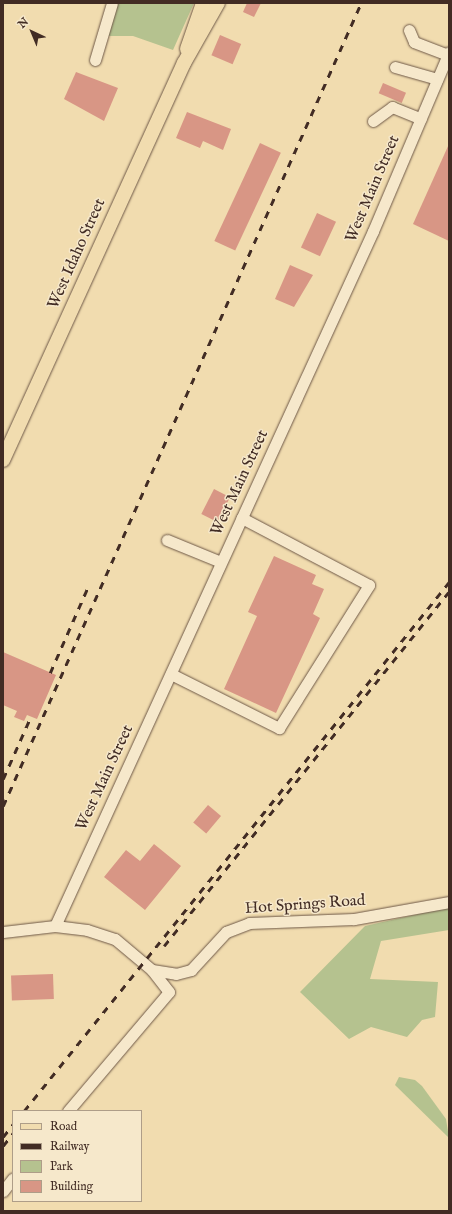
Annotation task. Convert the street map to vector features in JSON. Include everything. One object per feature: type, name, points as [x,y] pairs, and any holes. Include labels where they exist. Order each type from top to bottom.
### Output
[{"type":"main road","name":"West Idaho Street","points":[[3,460],[184,62],[218,3]]},
{"type":"main road","name":"West Idaho Street","points":[[184,62],[201,6]]},
{"type":"street","points":[[95,60],[112,3]]},
{"type":"street","points":[[409,30],[414,42],[448,53]]},
{"type":"street","name":"West Main Street","points":[[55,926],[242,518],[421,119],[448,53]]},
{"type":"street","points":[[395,67],[437,79]]},
{"type":"street","points":[[373,121],[392,107],[421,119]]},
{"type":"street","points":[[171,674],[280,728],[368,585],[242,518]]},
{"type":"street","points":[[167,540],[221,562]]},
{"type":"street","name":"Hot Springs Road","points":[[152,970],[185,973],[226,932],[249,923],[354,919],[449,902]]},
{"type":"street","points":[[3,932],[55,926],[87,930],[114,939],[152,970],[170,992],[69,1110]]},
{"type":"street","points":[[3,1191],[12,1179]]},
{"type":"green space","points":[[118,3],[194,3],[173,50],[133,36],[108,36]]},
{"type":"green space","points":[[449,907],[449,930],[381,941],[370,979],[438,982],[435,1017],[422,1020],[407,1037],[371,1027],[349,1039],[300,992],[365,926]]},
{"type":"green space","points":[[399,1077],[415,1080],[422,1086],[446,1119],[449,1138],[395,1085]]},
{"type":"building","points":[[247,3],[261,3],[254,17],[243,12]]},
{"type":"building","points":[[220,35],[241,44],[233,64],[211,55]]},
{"type":"building","points":[[76,72],[118,88],[104,121],[64,99]]},
{"type":"building","points":[[383,83],[406,93],[402,103],[379,93]]},
{"type":"building","points":[[187,112],[231,129],[223,150],[203,141],[200,148],[176,138]]},
{"type":"building","points":[[260,143],[281,153],[235,251],[214,241]]},
{"type":"building","points":[[449,144],[449,241],[413,224]]},
{"type":"building","points":[[317,213],[336,222],[320,256],[301,247]]},
{"type":"building","points":[[290,265],[313,275],[294,307],[275,299]]},
{"type":"building","points":[[214,489],[230,497],[217,522],[201,514]]},
{"type":"building","points":[[274,556],[316,575],[312,584],[324,589],[313,614],[320,618],[276,713],[224,689],[257,616],[248,612]]},
{"type":"building","points":[[3,652],[56,675],[37,719],[27,715],[24,721],[14,717],[17,711],[3,705]]},
{"type":"building","points":[[208,805],[221,816],[206,834],[193,823]]},
{"type":"building","points":[[154,844],[181,866],[145,910],[104,877],[126,850],[140,861]]},
{"type":"building","points":[[53,974],[54,999],[12,1000],[11,975]]},
{"type":"railway","points":[[3,806],[361,3]]},
{"type":"railway","points":[[25,1110],[449,582]]},
{"type":"railway","points":[[50,673],[88,587]]},
{"type":"railway","points":[[164,946],[449,592]]},
{"type":"railway","points":[[3,779],[31,716]]},
{"type":"railway","points":[[3,1137],[12,1125]]},
{"type":"railway","points":[[3,1146],[12,1134]]}]
